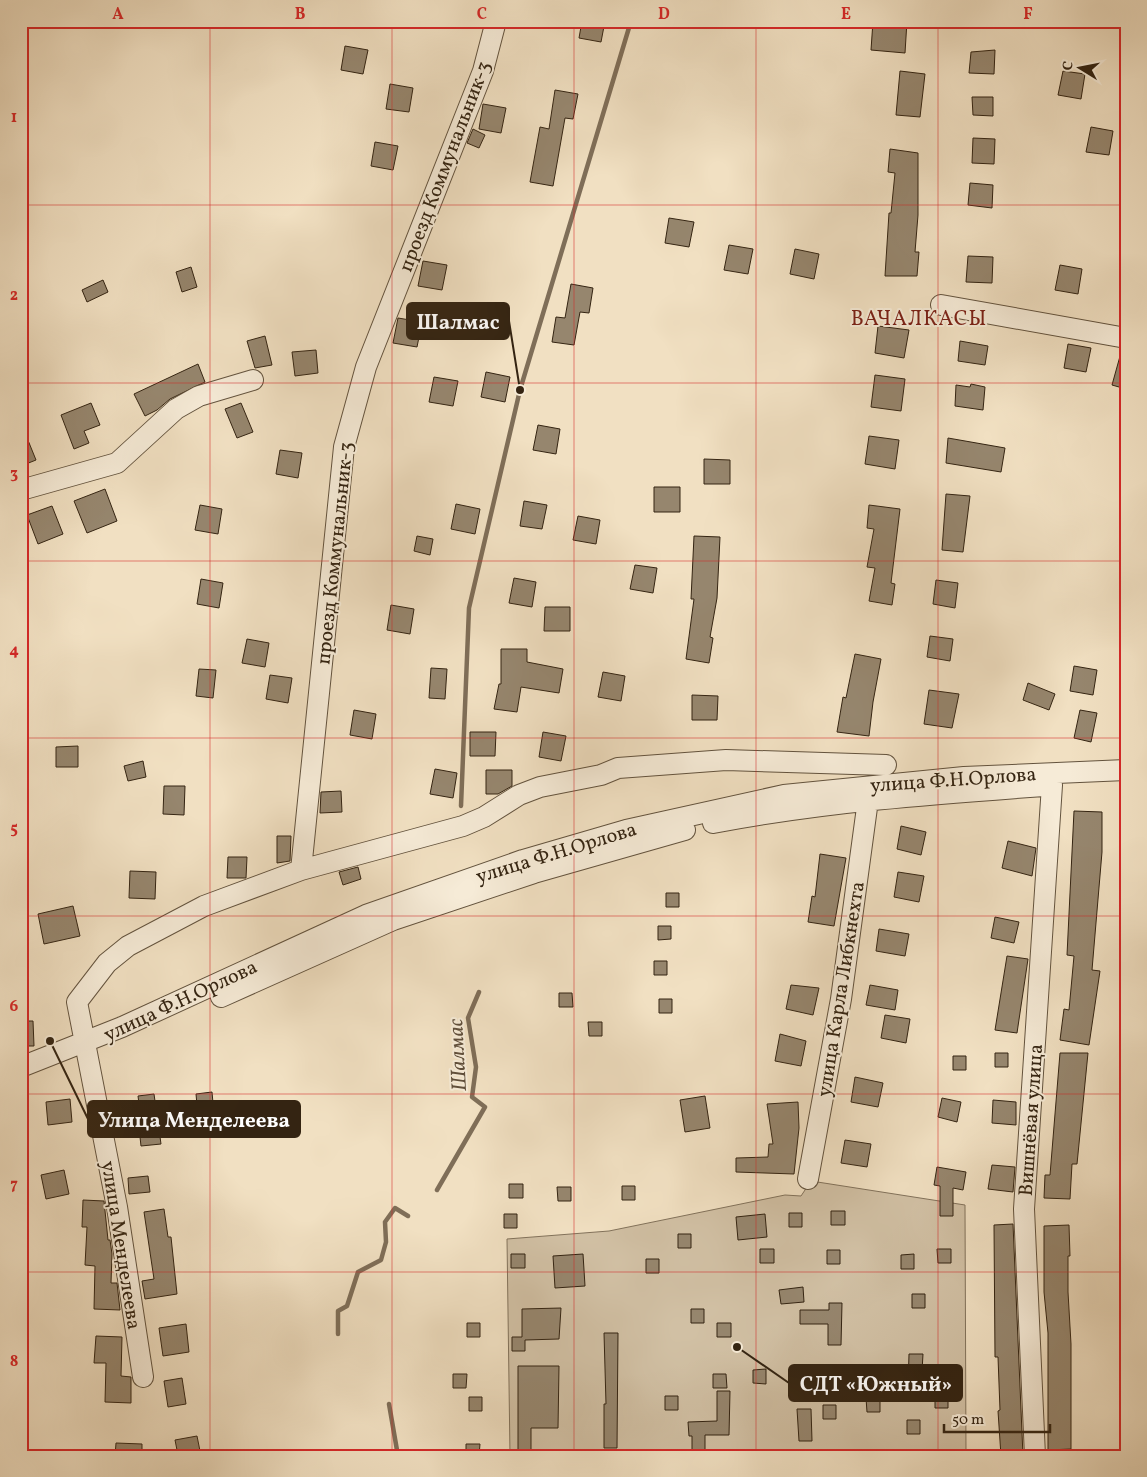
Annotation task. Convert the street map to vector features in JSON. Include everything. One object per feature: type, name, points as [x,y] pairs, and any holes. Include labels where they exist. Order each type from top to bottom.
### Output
[{"type":"street","name":"проезд Коммунальник-3","points":[[301,870],[344,447],[366,367],[483,71],[496,21]]},
{"type":"street","points":[[941,304],[1126,338]]},
{"type":"street","points":[[21,490],[117,463],[176,409],[199,396],[253,380]]},
{"type":"street","name":"улица Менделеева","points":[[143,1377],[118,1206],[77,1002],[107,963],[128,946],[204,906],[301,870],[463,826],[484,817],[519,795],[540,787],[601,776],[618,768],[726,760],[879,786]]},
{"type":"street","name":"улица Ф.Н.Орлова","points":[[21,1080],[86,1049],[393,920],[632,843],[711,823],[780,810],[879,786],[1042,772],[1126,770]]},
{"type":"street","name":"улица Ф.Н.Орлова","points":[[879,786],[1126,784]]},
{"type":"street","name":"Вишнёвая улица","points":[[1035,1456],[1024,1209],[1052,785]]},
{"type":"street","name":"улица Карла Либкнехта","points":[[808,1179],[879,786]]},
{"type":"street","name":"улица Ф.Н.Орлова","points":[[21,1067],[86,1049]]},
{"type":"shaded area","points":[[811,1181],[965,1205],[966,1456],[510,1456],[507,1239],[609,1231],[785,1195],[801,1196]]},
{"type":"building","points":[[582,21],[605,21],[601,42],[579,38]]},
{"type":"building","points":[[873,21],[907,21],[905,53],[871,50]]},
{"type":"building","points":[[345,46],[368,50],[363,74],[341,70]]},
{"type":"building","points":[[995,50],[994,74],[969,73],[971,52]]},
{"type":"building","points":[[900,71],[925,74],[920,117],[896,115]]},
{"type":"building","points":[[1063,71],[1085,74],[1081,99],[1058,95]]},
{"type":"building","points":[[390,84],[413,88],[409,112],[386,109]]},
{"type":"building","points":[[555,90],[578,94],[573,119],[565,118],[553,186],[530,182],[540,127],[549,129]]},
{"type":"building","points":[[972,97],[993,97],[993,116],[973,115]]},
{"type":"building","points":[[483,104],[506,108],[501,133],[479,129]]},
{"type":"building","points":[[1091,127],[1113,131],[1109,155],[1086,152]]},
{"type":"building","points":[[473,129],[485,135],[479,148],[467,143]]},
{"type":"building","points":[[973,138],[995,139],[994,164],[972,163]]},
{"type":"building","points":[[375,142],[398,146],[393,170],[371,166]]},
{"type":"building","points":[[890,149],[918,153],[918,215],[915,252],[919,252],[917,276],[885,276],[889,213],[891,213],[895,173],[888,172]]},
{"type":"building","points":[[970,183],[993,185],[992,208],[968,205]]},
{"type":"building","points":[[669,218],[694,222],[689,247],[665,243]]},
{"type":"building","points":[[729,245],[753,249],[748,274],[724,270]]},
{"type":"building","points":[[795,249],[819,254],[814,279],[790,274]]},
{"type":"building","points":[[968,256],[993,257],[992,283],[966,282]]},
{"type":"building","points":[[423,261],[447,265],[442,290],[418,286]]},
{"type":"building","points":[[1060,265],[1082,269],[1078,294],[1055,290]]},
{"type":"building","points":[[191,267],[197,287],[182,292],[176,272]]},
{"type":"building","points":[[103,280],[108,292],[87,302],[82,290]]},
{"type":"building","points":[[571,284],[593,288],[589,313],[580,312],[574,345],[552,342],[556,317],[565,318]]},
{"type":"building","points":[[398,318],[422,322],[417,347],[393,343]]},
{"type":"building","points":[[878,326],[909,330],[904,358],[875,353]]},
{"type":"building","points":[[265,336],[272,365],[255,368],[247,341]]},
{"type":"building","points":[[960,341],[988,346],[985,365],[958,361]]},
{"type":"building","points":[[1068,344],[1091,348],[1086,372],[1064,368]]},
{"type":"building","points":[[1122,349],[1126,350],[1126,389],[1112,385]]},
{"type":"building","points":[[316,350],[318,373],[295,376],[292,352]]},
{"type":"building","points":[[198,364],[205,382],[170,399],[157,410],[145,416],[134,394]]},
{"type":"building","points":[[486,372],[510,377],[505,402],[481,397]]},
{"type":"building","points":[[875,375],[905,379],[901,411],[871,407]]},
{"type":"building","points":[[434,377],[458,381],[453,406],[429,402]]},
{"type":"building","points":[[971,384],[985,387],[983,410],[955,406],[956,385],[970,387]]},
{"type":"building","points":[[91,403],[100,425],[84,431],[89,443],[74,449],[61,415]]},
{"type":"building","points":[[241,403],[253,432],[237,438],[225,409]]},
{"type":"building","points":[[21,423],[36,460],[21,466]]},
{"type":"building","points":[[538,425],[560,429],[556,454],[533,450]]},
{"type":"building","points":[[869,436],[899,440],[895,469],[865,464]]},
{"type":"building","points":[[948,438],[1005,448],[1001,472],[946,463]]},
{"type":"building","points":[[280,450],[302,453],[298,478],[276,474]]},
{"type":"building","points":[[704,459],[730,460],[730,484],[704,484]]},
{"type":"building","points":[[654,487],[680,487],[680,512],[654,512]]},
{"type":"building","points":[[105,489],[117,521],[87,533],[74,501]]},
{"type":"building","points":[[946,494],[970,496],[963,552],[942,550]]},
{"type":"building","points":[[524,501],[547,505],[542,529],[520,526]]},
{"type":"building","points":[[456,504],[480,509],[475,534],[451,529]]},
{"type":"building","points":[[200,505],[222,509],[218,534],[195,530]]},
{"type":"building","points":[[869,505],[900,509],[891,583],[895,584],[892,605],[869,601],[875,568],[867,567],[874,529],[867,528]]},
{"type":"building","points":[[52,506],[63,534],[38,544],[27,515]]},
{"type":"building","points":[[578,516],[600,520],[596,544],[573,540]]},
{"type":"building","points":[[417,536],[433,539],[430,555],[414,551]]},
{"type":"building","points":[[694,536],[720,537],[717,598],[710,637],[713,638],[709,663],[686,659],[694,599],[691,599]]},
{"type":"building","points":[[635,565],[657,568],[653,593],[630,589]]},
{"type":"building","points":[[514,578],[536,582],[532,607],[509,603]]},
{"type":"building","points":[[201,579],[223,583],[219,608],[197,604]]},
{"type":"building","points":[[936,580],[958,583],[955,608],[933,604]]},
{"type":"building","points":[[391,605],[414,609],[410,634],[387,630]]},
{"type":"building","points":[[545,607],[570,607],[570,631],[544,631]]},
{"type":"building","points":[[930,636],[953,639],[950,661],[927,657]]},
{"type":"building","points":[[247,639],[269,643],[265,667],[242,663]]},
{"type":"building","points":[[501,649],[527,649],[527,662],[563,669],[559,693],[521,687],[517,712],[494,709],[499,684],[501,684]]},
{"type":"building","points":[[855,654],[881,659],[869,736],[837,732],[843,697],[846,698]]},
{"type":"building","points":[[1074,666],[1097,670],[1093,695],[1070,691]]},
{"type":"building","points":[[431,668],[447,669],[445,699],[429,698]]},
{"type":"building","points":[[199,669],[216,670],[213,698],[196,696]]},
{"type":"building","points":[[603,672],[625,676],[621,701],[598,697]]},
{"type":"building","points":[[270,675],[292,678],[288,703],[266,699]]},
{"type":"building","points":[[1028,683],[1055,694],[1049,710],[1023,700]]},
{"type":"building","points":[[929,690],[959,694],[952,728],[924,724]]},
{"type":"building","points":[[692,695],[718,696],[717,720],[692,720]]},
{"type":"building","points":[[354,710],[376,714],[372,739],[350,735]]},
{"type":"building","points":[[1080,710],[1097,713],[1091,742],[1074,738]]},
{"type":"building","points":[[470,732],[496,732],[495,756],[470,756]]},
{"type":"building","points":[[543,732],[566,736],[561,761],[539,757]]},
{"type":"building","points":[[78,746],[78,767],[56,767],[56,747]]},
{"type":"building","points":[[143,761],[146,777],[128,781],[124,766]]},
{"type":"building","points":[[435,769],[457,773],[453,798],[430,794]]},
{"type":"building","points":[[486,770],[512,770],[512,786],[498,794],[486,794]]},
{"type":"building","points":[[164,786],[185,786],[184,815],[163,814]]},
{"type":"building","points":[[341,791],[342,812],[320,813],[321,792]]},
{"type":"building","points":[[1074,811],[1102,812],[1102,852],[1092,970],[1100,971],[1089,1045],[1060,1040],[1064,1009],[1069,1010],[1074,956],[1067,955]]},
{"type":"building","points":[[901,826],[926,832],[921,855],[897,849]]},
{"type":"building","points":[[277,836],[291,836],[290,861],[277,863]]},
{"type":"building","points":[[1008,841],[1036,848],[1032,876],[1002,868]]},
{"type":"building","points":[[820,854],[846,858],[834,926],[808,922],[812,896],[815,897]]},
{"type":"building","points":[[228,857],[247,857],[246,878],[227,878]]},
{"type":"building","points":[[358,867],[361,879],[343,885],[339,872]]},
{"type":"building","points":[[130,871],[156,872],[155,899],[129,898]]},
{"type":"building","points":[[898,872],[924,876],[919,902],[894,897]]},
{"type":"building","points":[[666,893],[679,893],[679,907],[666,907]]},
{"type":"building","points":[[73,906],[80,936],[44,944],[38,914]]},
{"type":"building","points":[[995,917],[1019,922],[1014,943],[991,938]]},
{"type":"building","points":[[658,926],[671,926],[671,939],[658,940]]},
{"type":"building","points":[[879,929],[909,934],[905,956],[876,951]]},
{"type":"building","points":[[1007,956],[1028,959],[1017,1033],[995,1030]]},
{"type":"building","points":[[654,961],[667,961],[667,975],[654,975]]},
{"type":"building","points":[[791,985],[819,988],[813,1015],[786,1009]]},
{"type":"building","points":[[870,985],[898,990],[895,1010],[866,1005]]},
{"type":"building","points":[[559,993],[572,993],[573,1007],[559,1007]]},
{"type":"building","points":[[659,999],[672,999],[672,1013],[659,1013]]},
{"type":"building","points":[[885,1015],[910,1019],[906,1043],[881,1038]]},
{"type":"building","points":[[21,1021],[33,1021],[34,1046],[21,1046]]},
{"type":"building","points":[[588,1022],[602,1022],[602,1036],[589,1036]]},
{"type":"building","points":[[780,1034],[806,1041],[801,1066],[775,1061]]},
{"type":"building","points":[[995,1053],[1008,1053],[1008,1067],[995,1067]]},
{"type":"building","points":[[1060,1053],[1088,1053],[1077,1164],[1072,1164],[1070,1199],[1044,1198],[1045,1175],[1050,1175]]},
{"type":"building","points":[[953,1056],[966,1056],[966,1070],[953,1070]]},
{"type":"building","points":[[855,1077],[883,1083],[878,1107],[851,1102]]},
{"type":"building","points":[[212,1092],[214,1114],[198,1116],[196,1094]]},
{"type":"building","points":[[154,1094],[161,1144],[141,1146],[139,1128],[142,1128],[138,1096]]},
{"type":"building","points":[[705,1096],[710,1128],[685,1132],[680,1100]]},
{"type":"building","points":[[942,1098],[961,1102],[957,1122],[938,1117]]},
{"type":"building","points":[[70,1099],[72,1122],[48,1125],[46,1102]]},
{"type":"building","points":[[993,1100],[1016,1102],[1016,1125],[992,1123]]},
{"type":"building","points":[[798,1102],[799,1128],[794,1174],[736,1172],[736,1158],[768,1157],[769,1144],[773,1144],[767,1104]]},
{"type":"building","points":[[845,1140],[871,1144],[867,1167],[841,1163]]},
{"type":"building","points":[[992,1165],[1015,1167],[1013,1192],[988,1189]]},
{"type":"building","points":[[937,1167],[966,1172],[963,1190],[953,1188],[953,1216],[940,1216],[940,1186],[934,1185]]},
{"type":"building","points":[[64,1170],[69,1194],[46,1199],[41,1175]]},
{"type":"building","points":[[148,1176],[150,1192],[129,1194],[128,1178]]},
{"type":"building","points":[[509,1184],[523,1184],[523,1198],[509,1198]]},
{"type":"building","points":[[622,1186],[635,1186],[635,1200],[622,1200]]},
{"type":"building","points":[[557,1187],[571,1187],[571,1201],[558,1201]]},
{"type":"building","points":[[83,1200],[104,1201],[108,1240],[110,1240],[112,1254],[111,1283],[117,1283],[120,1310],[94,1309],[95,1266],[85,1265],[87,1227],[82,1227]]},
{"type":"building","points":[[164,1209],[168,1237],[171,1237],[177,1294],[145,1299],[142,1281],[154,1279],[144,1212]]},
{"type":"building","points":[[831,1211],[845,1211],[845,1225],[831,1225]]},
{"type":"building","points":[[789,1213],[802,1213],[802,1227],[789,1227]]},
{"type":"building","points":[[504,1214],[517,1214],[517,1228],[504,1228]]},
{"type":"building","points":[[765,1214],[767,1237],[738,1240],[736,1217]]},
{"type":"building","points":[[1013,1224],[1023,1456],[1001,1456],[998,1411],[1000,1410],[998,1357],[995,1357],[994,1225]]},
{"type":"building","points":[[1069,1225],[1068,1292],[1071,1344],[1071,1449],[1048,1450],[1048,1333],[1044,1292],[1044,1226]]},
{"type":"building","points":[[678,1234],[691,1234],[691,1248],[678,1248]]},
{"type":"building","points":[[760,1249],[774,1249],[774,1263],[760,1263]]},
{"type":"building","points":[[937,1249],[951,1249],[951,1263],[938,1263]]},
{"type":"building","points":[[827,1250],[840,1250],[840,1264],[827,1264]]},
{"type":"building","points":[[511,1254],[525,1254],[525,1268],[511,1268]]},
{"type":"building","points":[[583,1254],[585,1286],[555,1288],[553,1256]]},
{"type":"building","points":[[914,1254],[914,1269],[901,1269],[901,1255]]},
{"type":"building","points":[[646,1259],[659,1259],[659,1273],[646,1273]]},
{"type":"building","points":[[803,1287],[804,1302],[781,1304],[779,1290]]},
{"type":"building","points":[[912,1294],[925,1294],[925,1308],[912,1308]]},
{"type":"building","points":[[829,1303],[842,1303],[841,1345],[828,1345],[828,1324],[800,1324],[800,1310],[829,1310]]},
{"type":"building","points":[[561,1308],[559,1339],[525,1340],[525,1351],[512,1351],[512,1337],[522,1337],[522,1309]]},
{"type":"building","points":[[691,1309],[704,1309],[704,1323],[691,1323]]},
{"type":"building","points":[[467,1323],[480,1323],[480,1337],[467,1337]]},
{"type":"building","points":[[717,1323],[731,1323],[731,1337],[717,1337]]},
{"type":"building","points":[[186,1324],[189,1352],[163,1356],[159,1328]]},
{"type":"building","points":[[604,1333],[618,1333],[617,1448],[604,1448],[604,1404],[606,1404]]},
{"type":"building","points":[[96,1336],[122,1337],[121,1376],[131,1377],[131,1403],[105,1402],[106,1363],[94,1363]]},
{"type":"building","points":[[909,1354],[923,1354],[921,1388],[908,1388]]},
{"type":"building","points":[[518,1366],[559,1366],[558,1428],[531,1428],[531,1456],[518,1456]]},
{"type":"building","points":[[766,1369],[766,1384],[753,1383],[753,1370]]},
{"type":"building","points":[[453,1374],[467,1374],[466,1388],[453,1388]]},
{"type":"building","points":[[713,1374],[726,1374],[727,1388],[713,1388]]},
{"type":"building","points":[[182,1378],[186,1404],[168,1407],[164,1381]]},
{"type":"building","points":[[717,1391],[730,1391],[729,1435],[705,1435],[705,1454],[692,1454],[692,1436],[689,1436],[688,1422],[717,1421]]},
{"type":"building","points":[[935,1394],[948,1394],[948,1408],[935,1408]]},
{"type":"building","points":[[665,1396],[678,1396],[678,1410],[665,1410]]},
{"type":"building","points":[[469,1397],[482,1397],[482,1411],[469,1411]]},
{"type":"building","points":[[866,1398],[880,1398],[880,1412],[867,1412]]},
{"type":"building","points":[[823,1405],[836,1405],[836,1419],[823,1419]]},
{"type":"building","points":[[797,1409],[811,1409],[812,1441],[799,1441]]},
{"type":"building","points":[[907,1420],[920,1420],[920,1434],[907,1434]]},
{"type":"building","points":[[197,1436],[200,1451],[178,1455],[175,1440]]},
{"type":"building","points":[[116,1443],[142,1444],[142,1456],[115,1456]]},
{"type":"building","points":[[466,1444],[480,1444],[479,1456],[466,1456]]},
{"type":"waterway","name":"Шалмас","points":[[461,806],[469,608],[520,390],[631,21]]},
{"type":"waterway","name":"Шалмас","points":[[437,1190],[485,1107],[472,1097],[476,1067],[468,1018],[479,992]]},
{"type":"waterway","name":"Шалмас","points":[[338,1334],[338,1311],[347,1306],[358,1272],[381,1260],[386,1242],[385,1222],[395,1208],[408,1216]]},
{"type":"waterway","name":"Шалмас","points":[[389,1404],[398,1456]]},
{"type":"place","name":"Шалмас","points":[[520,390]]},
{"type":"place","name":"Улица Менделеева","points":[[50,1041]]},
{"type":"place","name":"СДТ «Южный»","points":[[737,1347]]},
{"type":"district","name":"ВАЧАЛКАСЫ","points":[[919,318]]}]
